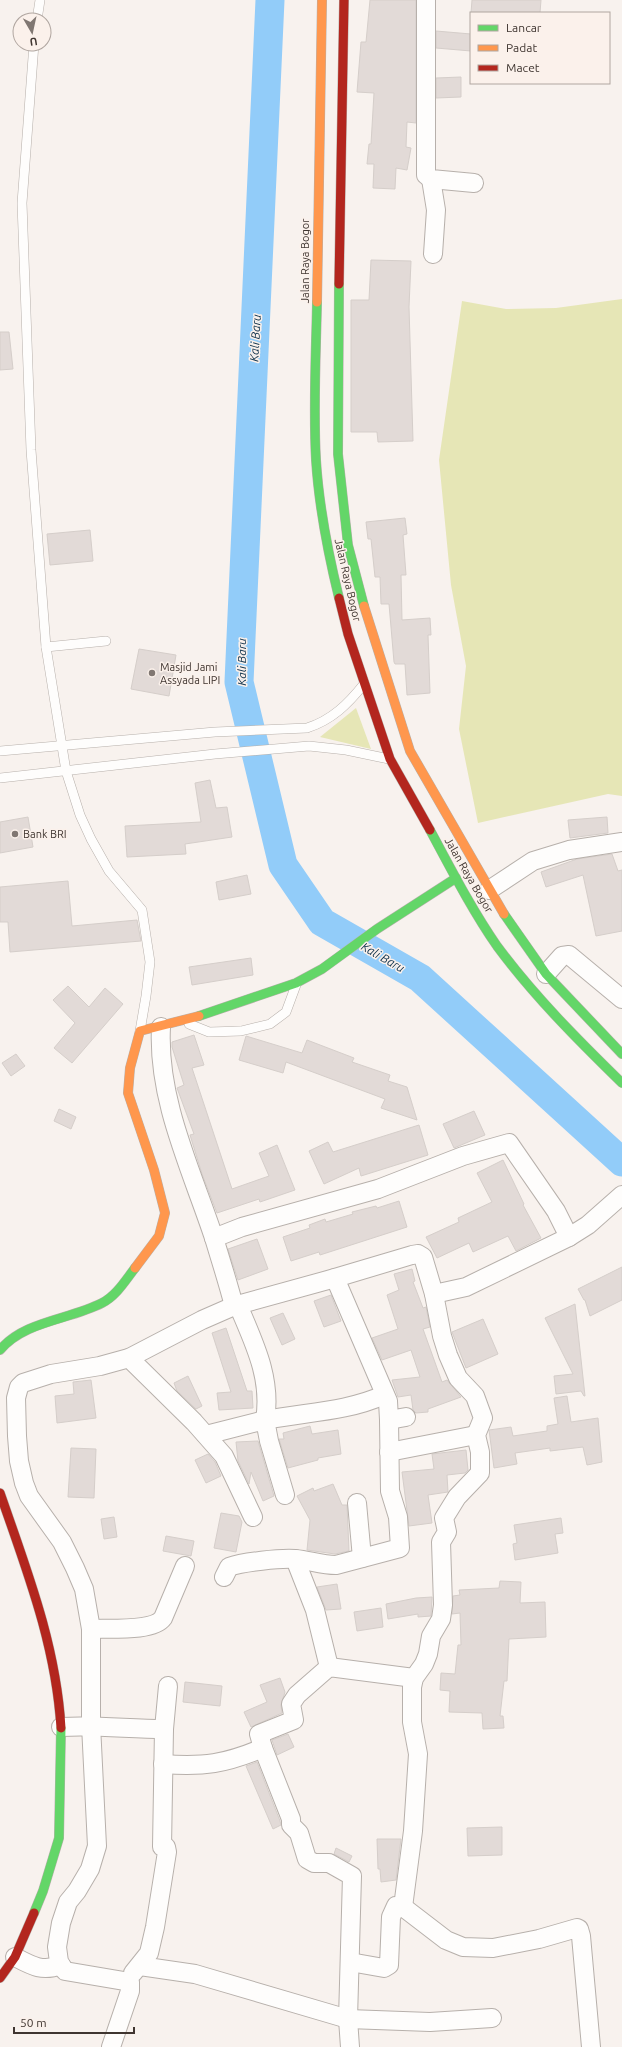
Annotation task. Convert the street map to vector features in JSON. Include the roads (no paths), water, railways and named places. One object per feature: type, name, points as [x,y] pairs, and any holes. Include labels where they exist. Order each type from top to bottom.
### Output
[{"type":"main road","name":"Jalan Raya Bogor","points":[[322,0],[317,244],[316,459],[319,495],[329,557],[348,634],[390,760],[456,878],[497,945],[532,989],[622,1083]]},
{"type":"main road","name":"Jalan Raya Bogor","points":[[344,0],[339,246],[338,454],[348,545],[372,635],[410,751],[489,890],[516,933],[546,974],[622,1054]]},
{"type":"main road","points":[[0,1350],[4,1344],[26,1331],[102,1303],[117,1292],[160,1236],[165,1213],[154,1170],[128,1092],[130,1068],[140,1031],[182,1021],[296,983],[322,969],[377,929],[456,878]]},
{"type":"main road","points":[[0,1493],[40,1608],[51,1653],[61,1727],[58,1838],[42,1891],[15,1957],[0,1978]]},
{"type":"street","points":[[426,0],[426,175],[431,179],[474,183]]},
{"type":"street","points":[[431,179],[436,210],[433,254]]},
{"type":"street","points":[[489,890],[533,861],[569,850],[622,842]]},
{"type":"street","points":[[546,974],[562,956],[569,955],[622,998]]},
{"type":"street","points":[[161,1027],[165,1082],[172,1114],[236,1305],[265,1373],[268,1402],[265,1420],[269,1441],[285,1496]]},
{"type":"street","points":[[214,1238],[242,1227],[378,1189],[463,1156],[509,1143],[556,1211],[569,1237]]},
{"type":"street","points":[[434,1294],[466,1287],[569,1237],[588,1225],[616,1200]]},
{"type":"street","points":[[128,1981],[67,1971],[61,1965],[57,1947],[60,1923],[68,1902],[77,1891],[90,1869],[97,1846],[91,1725],[91,1629],[84,1589],[75,1568],[62,1542],[29,1496],[24,1483],[18,1455],[17,1391],[23,1383],[32,1379],[129,1358],[202,1320],[236,1305],[418,1254],[423,1257],[434,1294],[442,1336],[448,1355],[458,1378],[475,1396],[483,1418],[476,1435],[480,1452],[480,1473],[457,1497],[444,1518],[447,1532],[441,1542],[443,1605],[441,1619],[431,1636],[424,1664],[414,1678],[412,1687],[412,1722],[418,1754],[413,1831],[403,1907]]},
{"type":"street","points":[[224,1577],[229,1568],[235,1565],[295,1559],[327,1565],[336,1565],[400,1548],[398,1517],[390,1491],[389,1452],[397,1418],[384,1396],[335,1278]]},
{"type":"street","points":[[129,1358],[206,1435],[224,1456],[253,1517]]},
{"type":"street","points":[[206,1435],[265,1420],[343,1409],[365,1404],[384,1396]]},
{"type":"street","points":[[389,1452],[476,1435]]},
{"type":"street","points":[[357,1503],[362,1558]]},
{"type":"street","points":[[295,1559],[315,1610],[329,1667]]},
{"type":"street","points":[[91,1629],[154,1626],[159,1623],[163,1618],[185,1566]]},
{"type":"street","points":[[350,2047],[348,2018],[352,1876],[328,1863],[314,1863],[307,1859],[299,1833],[291,1825],[291,1818],[263,1748],[259,1734],[294,1720],[291,1704],[297,1695],[329,1667],[414,1678]]},
{"type":"street","points":[[128,1981],[149,1953],[155,1927],[167,1852],[166,1847],[162,1847],[164,1729],[168,1686]]},
{"type":"street","points":[[61,1727],[91,1725],[133,1729],[164,1729]]},
{"type":"street","points":[[163,1764],[192,1766],[215,1764],[236,1759],[263,1748]]},
{"type":"street","points":[[350,1962],[388,1967],[391,1912],[396,1906],[403,1907],[446,1940],[463,1947],[493,1948],[539,1940],[569,1928],[579,1929],[581,1936],[591,2047]]},
{"type":"street","points":[[15,1957],[33,1967],[43,1969],[61,1965]]},
{"type":"street","points":[[140,1966],[195,1974],[348,2018],[430,2022],[492,2018]]},
{"type":"street","points":[[111,2047],[130,1990],[128,1981]]},
{"type":"lane","points":[[38,12],[40,0]]},
{"type":"lane","points":[[33,52],[22,203],[32,450],[46,647],[66,772],[80,815],[91,840],[109,871],[142,910],[150,962],[140,1031]]},
{"type":"lane","points":[[46,647],[106,641]]},
{"type":"lane","points":[[0,751],[215,732],[308,728],[320,724],[338,712],[364,684]]},
{"type":"lane","points":[[308,728],[309,746]]},
{"type":"lane","points":[[0,778],[66,772],[215,754],[309,746],[346,750],[390,760]]},
{"type":"lane","points":[[182,1021],[208,1032],[241,1031],[270,1024],[286,1012],[296,983]]},
{"type":"waterway","name":"Kali Baru","points":[[270,0],[239,682],[283,865],[322,922],[420,978],[622,1162]]},
{"type":"place","name":"Masjid Jami Assyada LIPI","points":[[152,673]]},
{"type":"place","name":"Bank BRI","points":[[15,834]]}]
